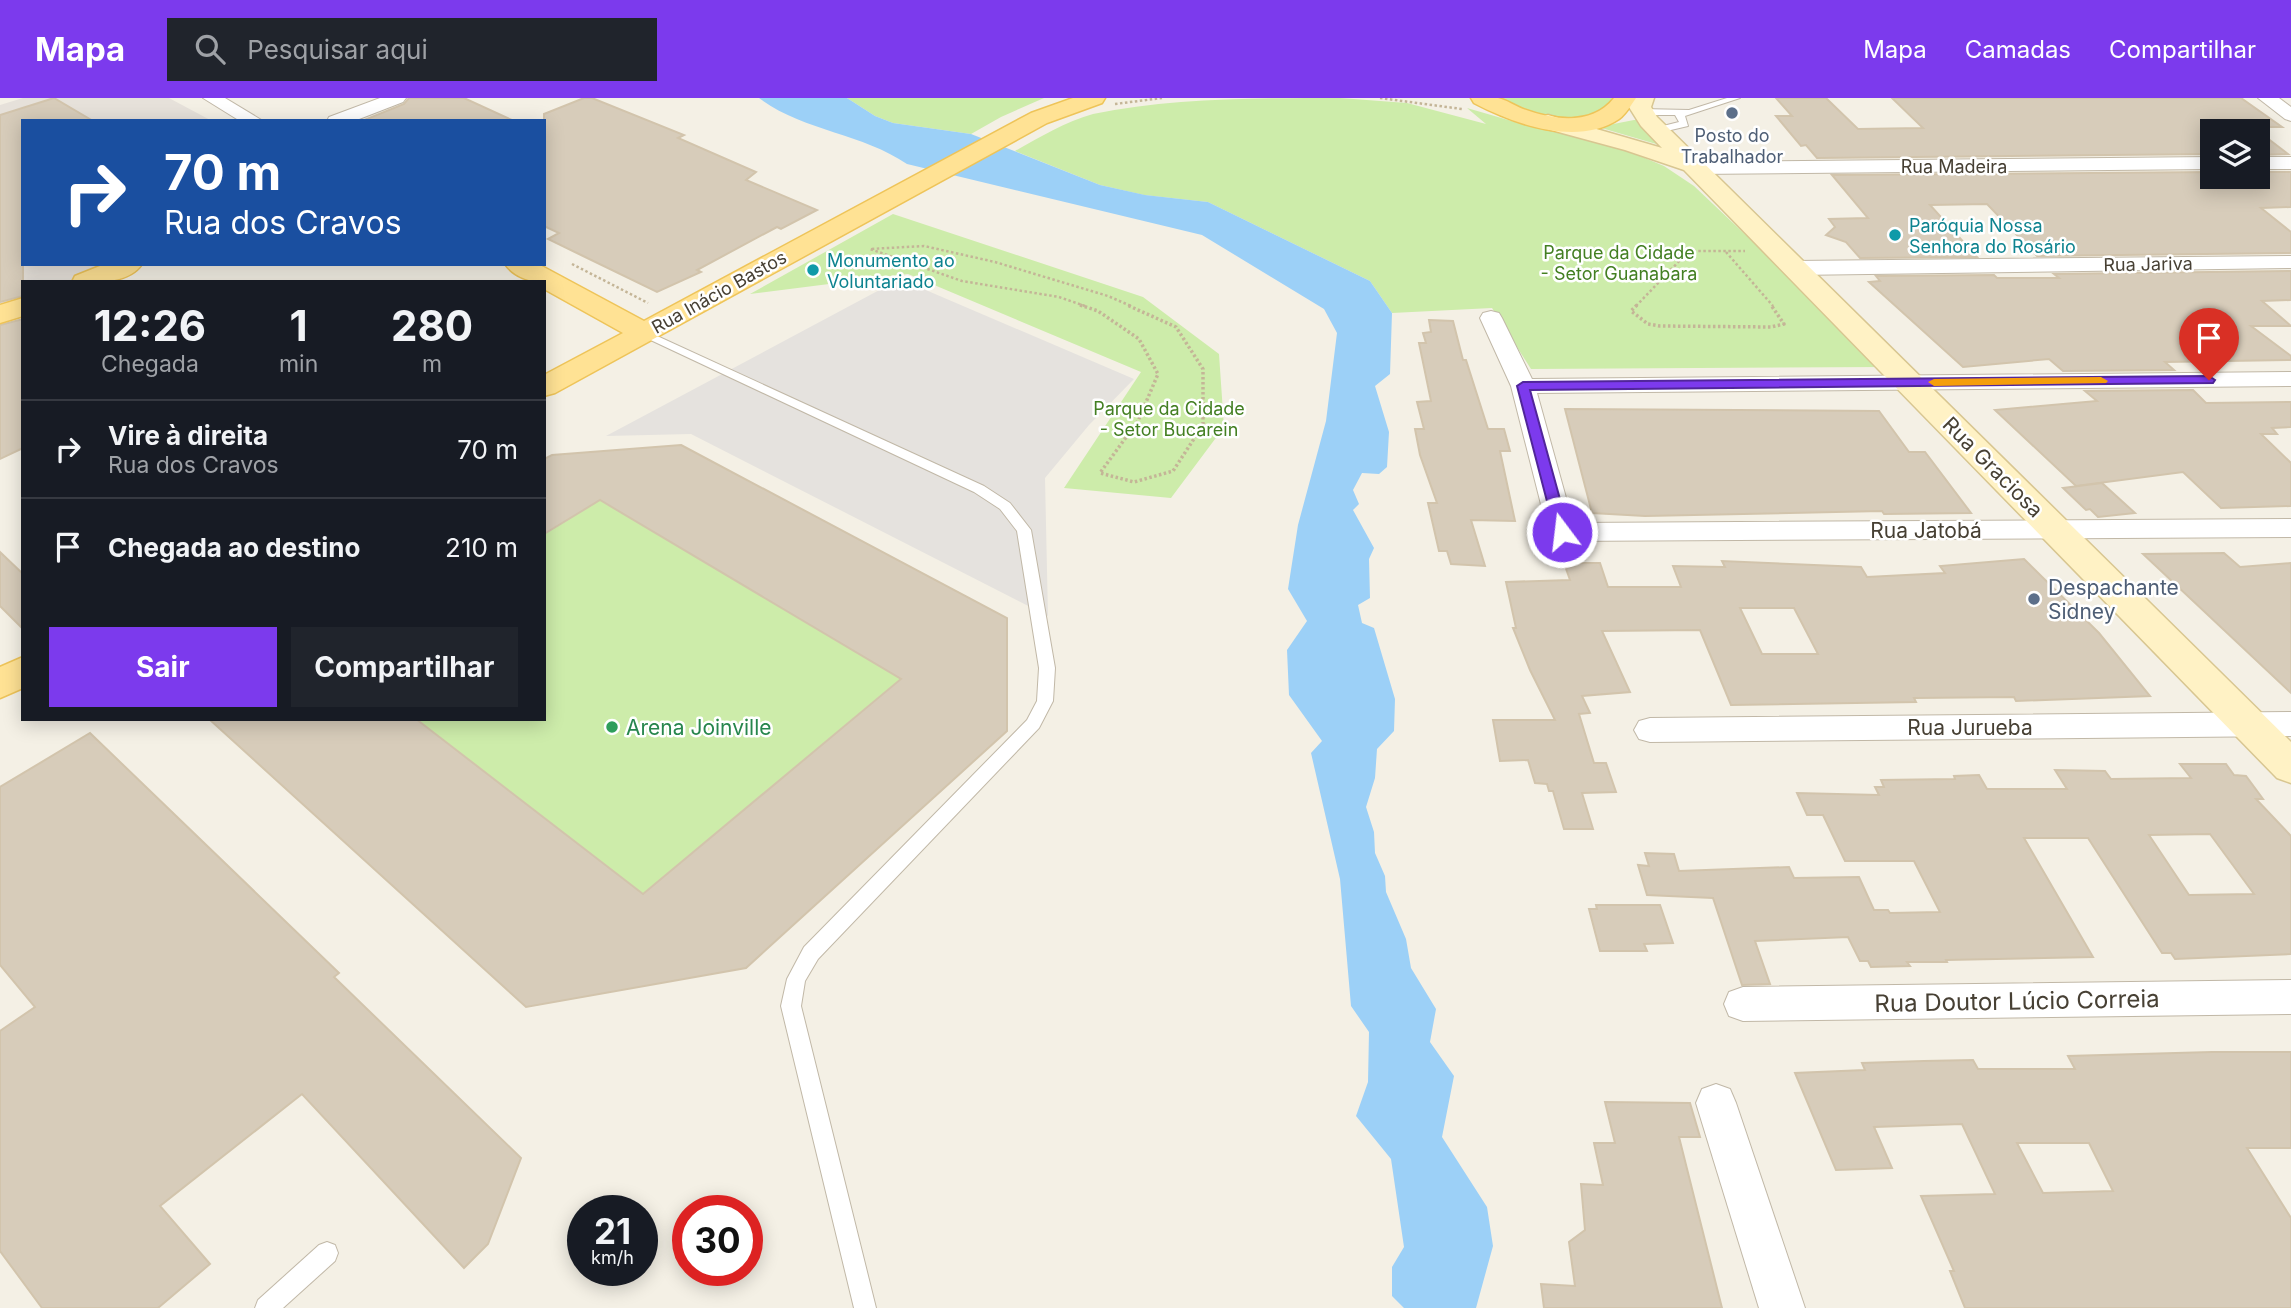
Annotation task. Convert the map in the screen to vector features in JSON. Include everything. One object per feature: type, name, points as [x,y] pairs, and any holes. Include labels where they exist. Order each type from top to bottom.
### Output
[{"type":"main road","name":"Rua Inácio Bastos","points":[[546,386],[628,333],[687,309],[1001,138],[1059,109],[1094,98]]},
{"type":"main road","points":[[1463,102],[1548,122],[1586,123],[1632,105]]},
{"type":"main road","name":"Rua Graciosa","points":[[1632,105],[2291,767]]},
{"type":"main road","name":"Rua Graciosa","points":[[1548,122],[1633,145],[1695,168]]},
{"type":"main road","points":[[90,280],[124,266]]},
{"type":"main road","points":[[521,266],[544,280]]},
{"type":"main road","points":[[546,282],[628,333]]},
{"type":"main road","points":[[0,315],[21,307]]},
{"type":"main road","points":[[0,684],[21,672]]},
{"type":"street","points":[[212,98],[250,119]]},
{"type":"street","points":[[341,119],[397,98]]},
{"type":"street","points":[[2267,98],[2291,115]]},
{"type":"street","name":"Rua Madeira","points":[[1695,168],[2200,163]]},
{"type":"street","points":[[2270,163],[2291,163]]},
{"type":"street","name":"Rua Jariva","points":[[1795,268],[2291,262]]},
{"type":"street","points":[[1491,318],[1523,386],[2291,379]]},
{"type":"street","name":"Rua Jatobá","points":[[1523,386],[1562,532],[2291,527]]},
{"type":"street","name":"Rua Jurueba","points":[[1650,730],[2291,724]]},
{"type":"street","name":"Rua Doutor Lúcio Correia","points":[[1743,1004],[2291,997]]},
{"type":"street","points":[[1716,1103],[1782,1308]]},
{"type":"lane","points":[[1632,105],[1679,114],[1736,98]]},
{"type":"lane","points":[[1658,130],[1685,124],[1679,114]]},
{"type":"lane","points":[[628,333],[978,489],[1005,506],[1024,530],[1048,668],[1045,701],[1033,724],[811,953],[796,979],[791,1006],[865,1308]]},
{"type":"lane","points":[[266,1308],[327,1253]]},
{"type":"path","points":[[1380,98],[1436,104],[1463,102]]},
{"type":"path","points":[[1436,104],[1463,102]]},
{"type":"path","points":[[924,246],[995,262],[1108,296],[1176,327],[1203,369],[1203,425],[1173,471],[1134,482],[1100,473],[1138,421],[1158,374],[1139,339],[1098,311],[1059,298],[962,281],[870,249],[924,246]]},
{"type":"path","points":[[1726,252],[1780,315],[1784,324],[1771,327],[1660,326],[1648,324],[1631,311],[1686,254],[1694,251],[1726,252],[1745,249]]},
{"type":"path","points":[[566,260],[649,303],[687,309]]},
{"type":"shaded area","points":[[23,98],[169,98],[208,119],[21,119],[21,266],[108,266],[73,280],[21,280],[21,301],[0,309],[0,105]]},
{"type":"shaded area","points":[[900,279],[1134,379],[1089,425],[1045,478],[1048,616],[691,434],[606,436]]},
{"type":"green space","points":[[847,98],[1044,98],[971,134],[893,123],[875,116]]},
{"type":"green space","name":"Parque da Cidade - Setor Guanabara","points":[[1340,98],[1407,103],[1486,124],[1467,108],[1522,124],[1606,142],[1664,166],[1694,186],[1885,367],[1531,369],[1492,308],[1392,313],[1370,281],[1208,202],[1144,195],[1100,185],[1015,151],[1073,121],[1093,114],[1123,109],[1215,100]]},
{"type":"green space","points":[[1490,98],[1618,98],[1601,113],[1576,119],[1546,115]]},
{"type":"green space","points":[[1638,120],[1663,146],[1598,127]]},
{"type":"green space","name":"Parque da Cidade - Setor Bucarein","points":[[893,214],[1143,297],[1219,354],[1224,427],[1171,498],[1064,488],[1141,372],[908,274],[750,294]]},
{"type":"green space","name":"Arena Joinville","points":[[681,445],[1007,618],[1007,731],[746,968],[526,1007],[214,724],[215,721],[546,721],[546,458],[552,455]]},
{"type":"water","points":[[759,98],[847,98],[875,116],[893,123],[971,134],[1100,185],[1145,195],[1208,202],[1370,281],[1392,313],[1390,374],[1375,386],[1389,432],[1387,467],[1379,474],[1362,473],[1353,490],[1359,504],[1353,510],[1374,548],[1369,559],[1370,598],[1358,605],[1362,623],[1374,628],[1395,699],[1394,731],[1377,749],[1375,778],[1366,807],[1374,832],[1375,853],[1385,876],[1386,892],[1406,939],[1411,968],[1436,1009],[1430,1042],[1454,1076],[1442,1137],[1487,1207],[1493,1246],[1476,1308],[1404,1308],[1392,1296],[1392,1267],[1404,1247],[1391,1159],[1356,1116],[1368,1082],[1369,1032],[1351,1006],[1340,879],[1311,753],[1322,741],[1289,695],[1287,650],[1307,621],[1288,589],[1298,525],[1326,421],[1337,333],[1324,309],[1202,235],[907,164],[871,145],[794,118]]},
{"type":"building","points":[[54,98],[90,119],[21,119],[23,280],[21,297],[0,302],[0,115]]},
{"type":"building","points":[[409,98],[464,98],[510,119],[367,119],[404,104]]},
{"type":"building","points":[[584,98],[592,98],[684,135],[678,138],[756,172],[746,180],[817,210],[781,229],[777,227],[697,270],[701,272],[657,292],[548,239],[559,233],[546,227],[544,114]]},
{"type":"building","points":[[1776,98],[1826,98],[1858,129],[1923,128],[1892,98],[2241,98],[2282,127],[2270,127],[2270,119],[2200,119],[2200,154],[1817,158],[1806,145],[1801,146],[1776,116],[1792,116]]},
{"type":"building","points":[[2270,140],[2288,154],[2270,155]]},
{"type":"building","points":[[2200,172],[2200,189],[2270,189],[2270,172],[2291,172],[2291,207],[2261,208],[2291,232],[2291,253],[2037,256],[1987,204],[1930,205],[1977,257],[1860,258],[1846,242],[1826,235],[1835,227],[1829,219],[1868,218],[1832,175]]},
{"type":"building","points":[[2291,271],[2291,300],[2262,301],[2291,326],[2251,326],[2291,356],[2291,360],[2165,362],[2174,370],[2063,371],[2049,359],[1963,367],[1869,282],[1880,281],[1876,276],[1994,275],[1997,278],[2059,278],[2054,274]]},
{"type":"building","points":[[21,320],[21,449],[0,459],[0,325]]},
{"type":"building","points":[[1429,320],[1453,321],[1463,360],[1466,360],[1488,429],[1504,429],[1510,451],[1500,451],[1515,521],[1471,520],[1485,566],[1451,564],[1447,551],[1439,551],[1428,503],[1437,503],[1420,455],[1415,429],[1424,429],[1417,402],[1431,401],[1419,343],[1426,343],[1423,333],[1431,332]]},
{"type":"building","points":[[2193,390],[2206,403],[2291,402],[2291,427],[2272,428],[2277,434],[2261,434],[2291,463],[2291,506],[2221,508],[2183,472],[2076,486],[1995,410],[2097,401],[2085,391]]},
{"type":"building","points":[[1565,409],[1879,411],[1909,452],[1925,452],[1971,513],[1884,514],[1882,511],[1645,516],[1592,513]]},
{"type":"building","name":"Arena Joinville","points":[[681,445],[1007,618],[1007,731],[746,968],[526,1007],[211,721],[419,721],[643,894],[901,679],[600,500],[546,533],[546,458],[552,455]]},
{"type":"building","points":[[2102,483],[2135,513],[2098,517],[2090,509],[2086,510],[2063,488]]},
{"type":"building","points":[[0,552],[21,572],[21,627],[0,606]]},
{"type":"building","points":[[2224,553],[2240,567],[2291,563],[2291,693],[2143,554]]},
{"type":"building","points":[[2024,559],[2099,633],[2150,696],[2016,701],[2014,697],[1914,698],[1916,702],[1731,705],[1700,630],[1602,631],[1630,692],[1582,696],[1590,713],[1579,714],[1594,763],[1606,763],[1616,792],[1582,793],[1593,829],[1564,829],[1553,791],[1549,791],[1547,784],[1535,783],[1528,760],[1500,761],[1493,720],[1555,720],[1513,628],[1516,628],[1506,582],[1570,580],[1564,563],[1600,563],[1608,587],[1681,587],[1673,566],[1725,567],[1722,561],[1861,567],[1867,577],[1945,573],[1940,566]],"holes":[[[1740,608],[1794,608],[1818,654],[1762,654]]]},
{"type":"building","points":[[90,733],[339,973],[334,977],[521,1158],[488,1244],[464,1268],[302,1094],[160,1206],[210,1264],[158,1308],[42,1308],[0,1251],[0,1031],[35,1007],[0,965],[0,787]]},
{"type":"building","points":[[2180,764],[2226,764],[2234,775],[2246,776],[2263,799],[2256,799],[2291,836],[2291,954],[2175,959],[2171,953],[2162,953],[2088,838],[2024,838],[2093,957],[1946,960],[1947,962],[1907,962],[1910,966],[1871,967],[1868,961],[1860,961],[1848,937],[1755,941],[1770,984],[1742,985],[1713,898],[1647,895],[1638,865],[1649,866],[1645,853],[1674,854],[1679,871],[1789,867],[1794,878],[1859,877],[1874,910],[1888,910],[1890,913],[1940,912],[1914,861],[1845,861],[1823,815],[1807,815],[1797,793],[1879,795],[1875,787],[1884,787],[1881,780],[1955,779],[1954,776],[1979,775],[1987,789],[2067,789],[2055,770],[2105,771],[2111,779],[2191,778]],"holes":[[[2210,834],[2254,894],[2189,895],[2149,835]]]},
{"type":"building","points":[[1596,905],[1660,905],[1673,943],[1644,944],[1647,951],[1600,951],[1589,909],[1597,909]]},
{"type":"building","points":[[2291,1052],[2291,1148],[2247,1148],[2291,1218],[2291,1308],[1965,1308],[1950,1271],[1954,1271],[1921,1196],[1995,1194],[1962,1124],[1874,1127],[1892,1168],[1836,1170],[1795,1073],[1865,1070],[1862,1063],[1973,1060],[1978,1069],[2075,1069],[2068,1056]],"holes":[[[2017,1143],[2089,1143],[2113,1191],[2043,1193]]]},
{"type":"building","points":[[1605,1102],[1690,1103],[1700,1137],[1679,1137],[1722,1308],[1544,1308],[1541,1284],[1575,1286],[1569,1242],[1585,1230],[1581,1184],[1603,1185],[1594,1143],[1615,1143]]},
{"type":"slow traffic","points":[[1934,382],[2101,381]]},
{"type":"place","name":"Posto do Trabalhador","points":[[1732,113]]},
{"type":"place","name":"Paróquia Nossa Senhora do Rosário","points":[[1895,235]]},
{"type":"place","name":"Monumento ao Voluntariado","points":[[813,270]]},
{"type":"place","name":"Despachante Sidney","points":[[2034,599]]},
{"type":"place","name":"Arena Joinville","points":[[612,727]]},
{"type":"route","points":[[1562,532],[1523,386],[2209,380]]}]
